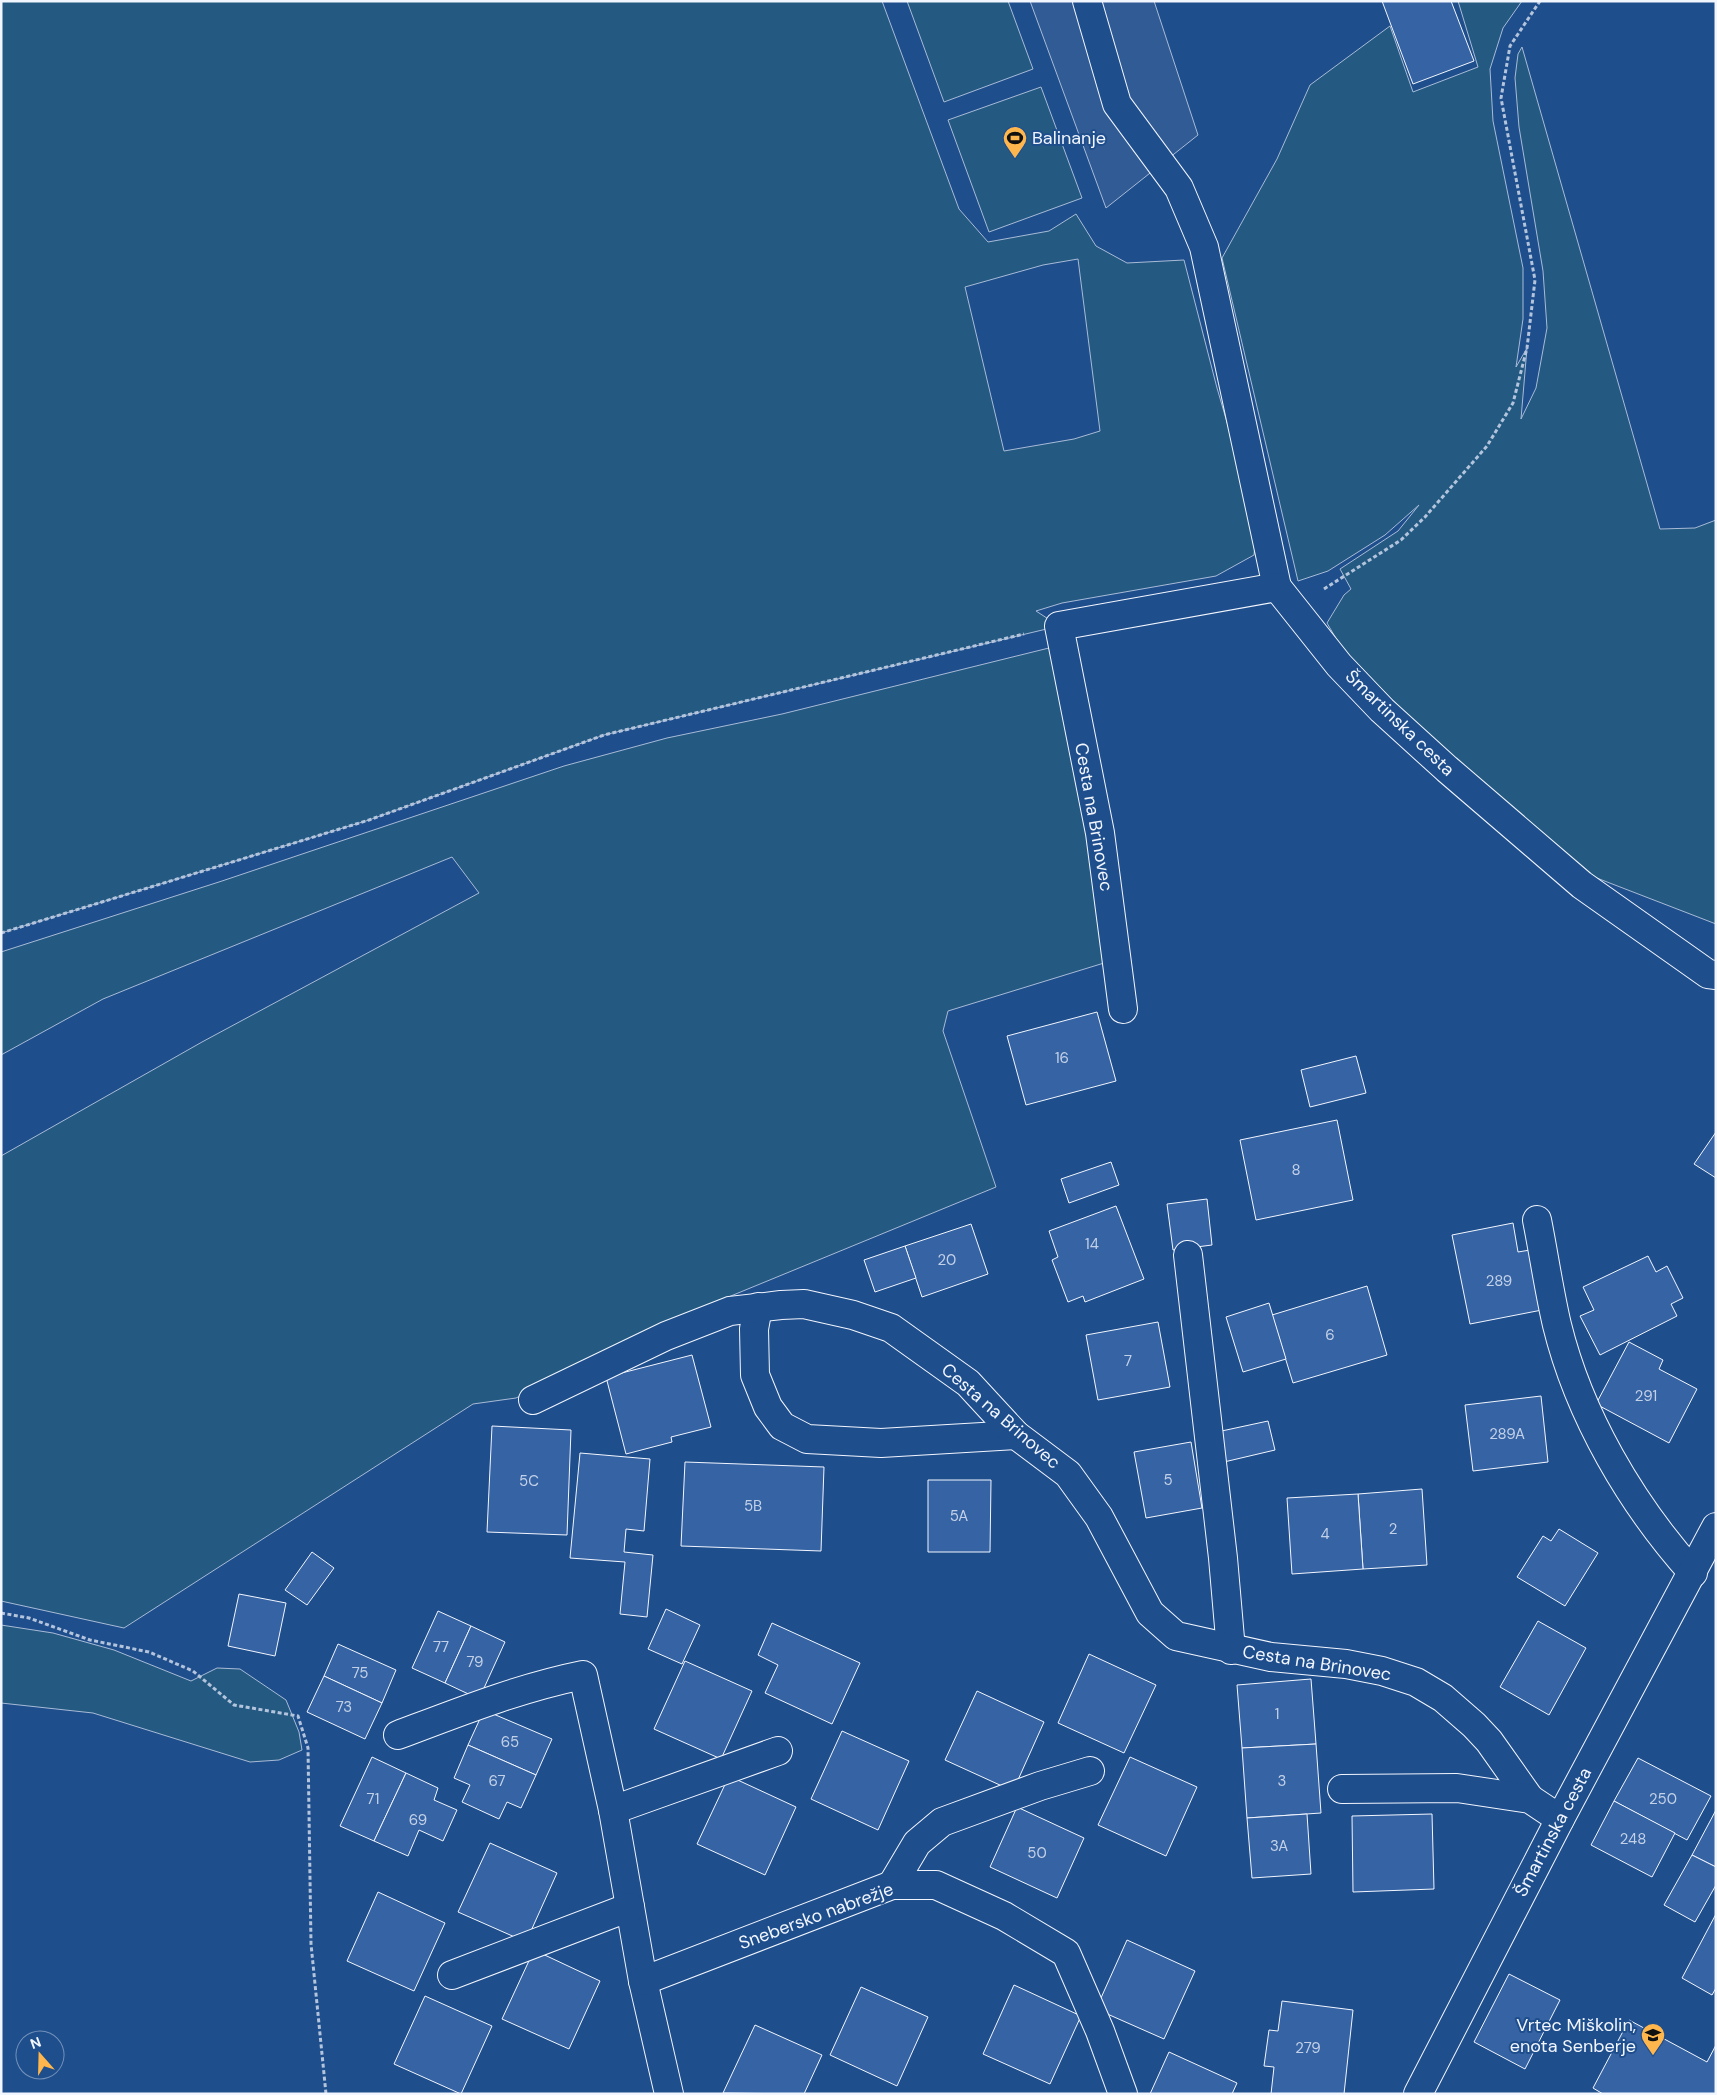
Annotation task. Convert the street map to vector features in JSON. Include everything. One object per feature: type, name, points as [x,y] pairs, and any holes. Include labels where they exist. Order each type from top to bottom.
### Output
[{"type":"street","points":[[1059,626],[1276,587],[1204,247],[1179,188],[1117,104],[1087,1]]},
{"type":"street","name":"Šmartinska cesta","points":[[1276,587],[1339,665],[1382,710],[1520,833],[1590,890],[1708,974],[1716,975]]},
{"type":"street","name":"Cesta na Brinovec","points":[[1059,626],[1100,833],[1123,1010]]},
{"type":"street","points":[[1537,1220],[1557,1326],[1587,1414],[1642,1510],[1693,1573]]},
{"type":"street","name":"Cesta na Brinovec","points":[[1188,1255],[1223,1558],[1231,1650]]},
{"type":"street","name":"Cesta na Brinovec","points":[[533,1400],[666,1336],[730,1311],[804,1304],[853,1315],[891,1328],[968,1384],[1016,1434],[1068,1474],[1099,1517],[1150,1613],[1176,1636],[1231,1650],[1271,1657],[1346,1664],[1382,1671],[1416,1682],[1443,1698],[1474,1725],[1489,1741],[1530,1799],[1560,1819]]},
{"type":"street","points":[[758,1307],[754,1330],[754,1375],[768,1407],[782,1426],[806,1439],[881,1443],[1016,1434]]},
{"type":"street","name":"Šmartinska cesta","points":[[1418,2094],[1560,1819],[1716,1527]]},
{"type":"street","points":[[398,1735],[482,1703],[542,1683],[583,1675],[613,1810],[643,1981],[668,2094]]},
{"type":"street","points":[[613,1810],[778,1751]]},
{"type":"street","points":[[892,1885],[917,1843],[942,1822],[1090,1770]]},
{"type":"street","name":"Cesta na Brinovec","points":[[1342,1789],[1457,1788],[1530,1799]]},
{"type":"street","name":"Snebersko nabrežje","points":[[643,1981],[892,1885],[936,1885],[1004,1916],[1066,1953],[1100,2031],[1123,2094]]},
{"type":"street","points":[[452,1975],[630,1907]]},
{"type":"path","points":[[1294,608],[1401,540],[1425,517],[1487,446],[1513,403],[1527,348],[1536,280],[1501,98],[1510,46],[1540,1]]},
{"type":"path","points":[[1,933],[369,820],[604,735],[1059,626]]},
{"type":"path","points":[[1,1613],[29,1618],[90,1640],[149,1652],[193,1671],[234,1705],[298,1716],[308,1748],[311,1944],[326,2094]]},
{"type":"shaded area","points":[[1,1],[882,1],[959,209],[988,242],[1049,231],[1076,214],[1096,246],[1127,263],[1184,260],[1217,388],[1257,525],[1254,555],[1216,576],[1062,603],[1036,611],[1059,626],[604,735],[369,820],[1,933]],"holes":[[[1078,259],[1100,431],[1074,439],[1004,451],[965,287],[1043,265]]]},
{"type":"shaded area","points":[[907,1],[1008,1],[1033,69],[944,102]]},
{"type":"shaded area","points":[[1030,1],[1154,1],[1198,135],[1106,208]]},
{"type":"shaded area","points":[[1458,1],[1522,1],[1503,28],[1490,69],[1493,121],[1523,268],[1523,319],[1516,367],[1527,348],[1521,419],[1536,388],[1547,328],[1543,271],[1519,127],[1515,78],[1518,54],[1522,47],[1660,529],[1695,528],[1716,520],[1716,924],[1589,875],[1436,745],[1341,647],[1327,623],[1344,595],[1351,589],[1340,569],[1398,531],[1419,505],[1385,535],[1328,571],[1298,581],[1222,258],[1277,159],[1310,85],[1390,26],[1413,92],[1478,67]]},
{"type":"shaded area","name":"Balinanje","points":[[1041,87],[1082,198],[989,232],[948,120]]},
{"type":"shaded area","points":[[1053,647],[1092,836],[1104,963],[948,1011],[943,1031],[996,1187],[687,1314],[516,1398],[473,1404],[124,1628],[1,1601],[1,1156],[202,1042],[479,893],[452,857],[103,999],[1,1055],[1,952],[222,881],[564,766],[667,738],[782,714]]},
{"type":"shaded area","points":[[1,1625],[53,1633],[114,1650],[191,1681],[217,1668],[240,1669],[286,1700],[299,1732],[302,1750],[279,1760],[250,1762],[93,1713],[1,1703]]},
{"type":"building","points":[[1382,1],[1451,1],[1474,61],[1413,84]]},
{"type":"building","points":[[1097,1012],[1116,1081],[1026,1105],[1007,1036]]},
{"type":"building","points":[[1356,1056],[1366,1093],[1310,1107],[1301,1070]]},
{"type":"building","points":[[1337,1120],[1353,1200],[1256,1220],[1240,1140]]},
{"type":"building","points":[[1716,1132],[1716,1178],[1694,1164]]},
{"type":"building","points":[[1111,1162],[1119,1185],[1069,1203],[1061,1179]]},
{"type":"building","points":[[1207,1199],[1212,1245],[1173,1250],[1167,1204]]},
{"type":"building","points":[[1116,1206],[1144,1279],[1085,1302],[1083,1296],[1068,1302],[1052,1260],[1058,1257],[1049,1231]]},
{"type":"building","points":[[1513,1223],[1518,1252],[1530,1250],[1542,1310],[1470,1324],[1452,1235]]},
{"type":"building","points":[[971,1224],[988,1274],[922,1297],[905,1246]]},
{"type":"building","points":[[905,1246],[916,1278],[875,1292],[864,1260]]},
{"type":"building","points":[[1648,1256],[1656,1272],[1667,1266],[1683,1298],[1671,1304],[1677,1316],[1600,1355],[1580,1316],[1594,1310],[1583,1287]]},
{"type":"building","points":[[1367,1286],[1387,1355],[1293,1383],[1272,1315]]},
{"type":"building","points":[[1269,1303],[1286,1359],[1243,1372],[1226,1317]]},
{"type":"building","points":[[1158,1322],[1170,1387],[1098,1400],[1086,1335]]},
{"type":"building","points":[[1629,1342],[1663,1360],[1659,1369],[1697,1389],[1669,1443],[1596,1404]]},
{"type":"building","points":[[692,1355],[711,1427],[671,1437],[672,1442],[626,1454],[606,1377]]},
{"type":"building","points":[[1541,1396],[1548,1462],[1473,1471],[1465,1405]]},
{"type":"building","points":[[1268,1421],[1275,1450],[1224,1462],[1217,1432]]},
{"type":"building","points":[[492,1426],[571,1430],[567,1535],[487,1532]]},
{"type":"building","points":[[1191,1442],[1202,1508],[1146,1518],[1134,1452]]},
{"type":"building","points":[[580,1453],[650,1459],[644,1531],[626,1529],[624,1552],[653,1555],[647,1617],[620,1614],[625,1562],[570,1558]]},
{"type":"building","points":[[685,1462],[824,1467],[821,1551],[681,1546]]},
{"type":"building","points":[[928,1480],[991,1480],[990,1552],[928,1552]]},
{"type":"building","points":[[1422,1489],[1427,1565],[1363,1569],[1358,1494]]},
{"type":"building","points":[[1358,1494],[1363,1569],[1292,1574],[1287,1498]]},
{"type":"building","points":[[1559,1529],[1598,1553],[1565,1606],[1517,1577],[1543,1536],[1551,1541]]},
{"type":"building","points":[[312,1552],[334,1568],[307,1605],[285,1590]]},
{"type":"building","points":[[239,1594],[286,1603],[275,1656],[228,1646]]},
{"type":"building","points":[[666,1609],[700,1625],[682,1664],[648,1649]]},
{"type":"building","points":[[438,1611],[471,1626],[445,1683],[412,1668]]},
{"type":"building","points":[[1538,1621],[1586,1648],[1549,1715],[1500,1687]]},
{"type":"building","points":[[772,1623],[860,1663],[832,1724],[765,1693],[778,1665],[758,1655]]},
{"type":"building","points":[[471,1626],[505,1642],[479,1699],[445,1683]]},
{"type":"building","points":[[338,1644],[396,1670],[382,1703],[324,1676]]},
{"type":"building","points":[[1089,1654],[1156,1685],[1124,1753],[1058,1723]]},
{"type":"building","points":[[685,1661],[752,1691],[721,1759],[654,1729]]},
{"type":"building","points":[[324,1676],[382,1703],[365,1739],[307,1712]]},
{"type":"building","points":[[1311,1679],[1316,1744],[1242,1748],[1237,1685]]},
{"type":"building","points":[[977,1691],[1044,1722],[1013,1791],[945,1760]]},
{"type":"building","points":[[484,1710],[552,1739],[536,1775],[468,1745]]},
{"type":"building","points":[[842,1731],[909,1761],[878,1830],[811,1799]]},
{"type":"building","points":[[1316,1744],[1321,1813],[1247,1818],[1242,1748]]},
{"type":"building","points":[[468,1745],[536,1775],[521,1808],[507,1802],[499,1819],[462,1802],[470,1785],[454,1778]]},
{"type":"building","points":[[372,1757],[406,1773],[374,1841],[340,1826]]},
{"type":"building","points":[[1130,1757],[1197,1787],[1166,1856],[1098,1825]]},
{"type":"building","points":[[1638,1758],[1711,1796],[1687,1840],[1614,1801]]},
{"type":"building","points":[[406,1773],[438,1788],[434,1800],[457,1810],[443,1841],[419,1830],[408,1856],[374,1841]]},
{"type":"building","points":[[729,1776],[796,1807],[765,1875],[697,1844]]},
{"type":"building","points":[[1614,1801],[1675,1833],[1652,1877],[1591,1845]]},
{"type":"building","points":[[1017,1807],[1084,1838],[1057,1898],[990,1867]]},
{"type":"building","points":[[1716,1810],[1716,1867],[1692,1855]]},
{"type":"building","points":[[1307,1814],[1311,1874],[1252,1878],[1247,1818]]},
{"type":"building","points":[[1432,1814],[1434,1889],[1353,1892],[1352,1816]]},
{"type":"building","points":[[490,1843],[557,1873],[526,1942],[458,1912]]},
{"type":"building","points":[[1692,1855],[1716,1867],[1716,1885],[1695,1922],[1664,1905]]},
{"type":"building","points":[[378,1892],[445,1923],[414,1991],[347,1961]]},
{"type":"building","points":[[1716,1914],[1716,1988],[1712,1995],[1682,1978]]},
{"type":"building","points":[[1127,1940],[1195,1971],[1164,2039],[1096,2009]]},
{"type":"building","points":[[534,1950],[600,1981],[569,2049],[502,2019]]},
{"type":"building","points":[[1509,1974],[1560,2000],[1525,2069],[1474,2042]]},
{"type":"building","points":[[1014,1985],[1081,2016],[1050,2084],[983,2054]]},
{"type":"building","points":[[861,1987],[928,2017],[897,2086],[830,2055]]},
{"type":"building","points":[[425,1996],[492,2026],[461,2094],[394,2064]]},
{"type":"building","points":[[1282,2001],[1353,2010],[1344,2094],[1271,2094],[1274,2067],[1264,2066],[1269,2030],[1278,2031]]},
{"type":"building","points":[[1629,2020],[1707,2062],[1716,2045],[1716,2094],[1603,2094],[1593,2088]]},
{"type":"building","points":[[755,2025],[822,2055],[804,2094],[723,2093]]},
{"type":"building","points":[[1169,2052],[1237,2083],[1232,2094],[1150,2094]]},
{"type":"place","name":"Balinanje","points":[[1015,159]]},
{"type":"place","name":"Vrtec Miškolin, enota Senberje","points":[[1653,2056]]}]
